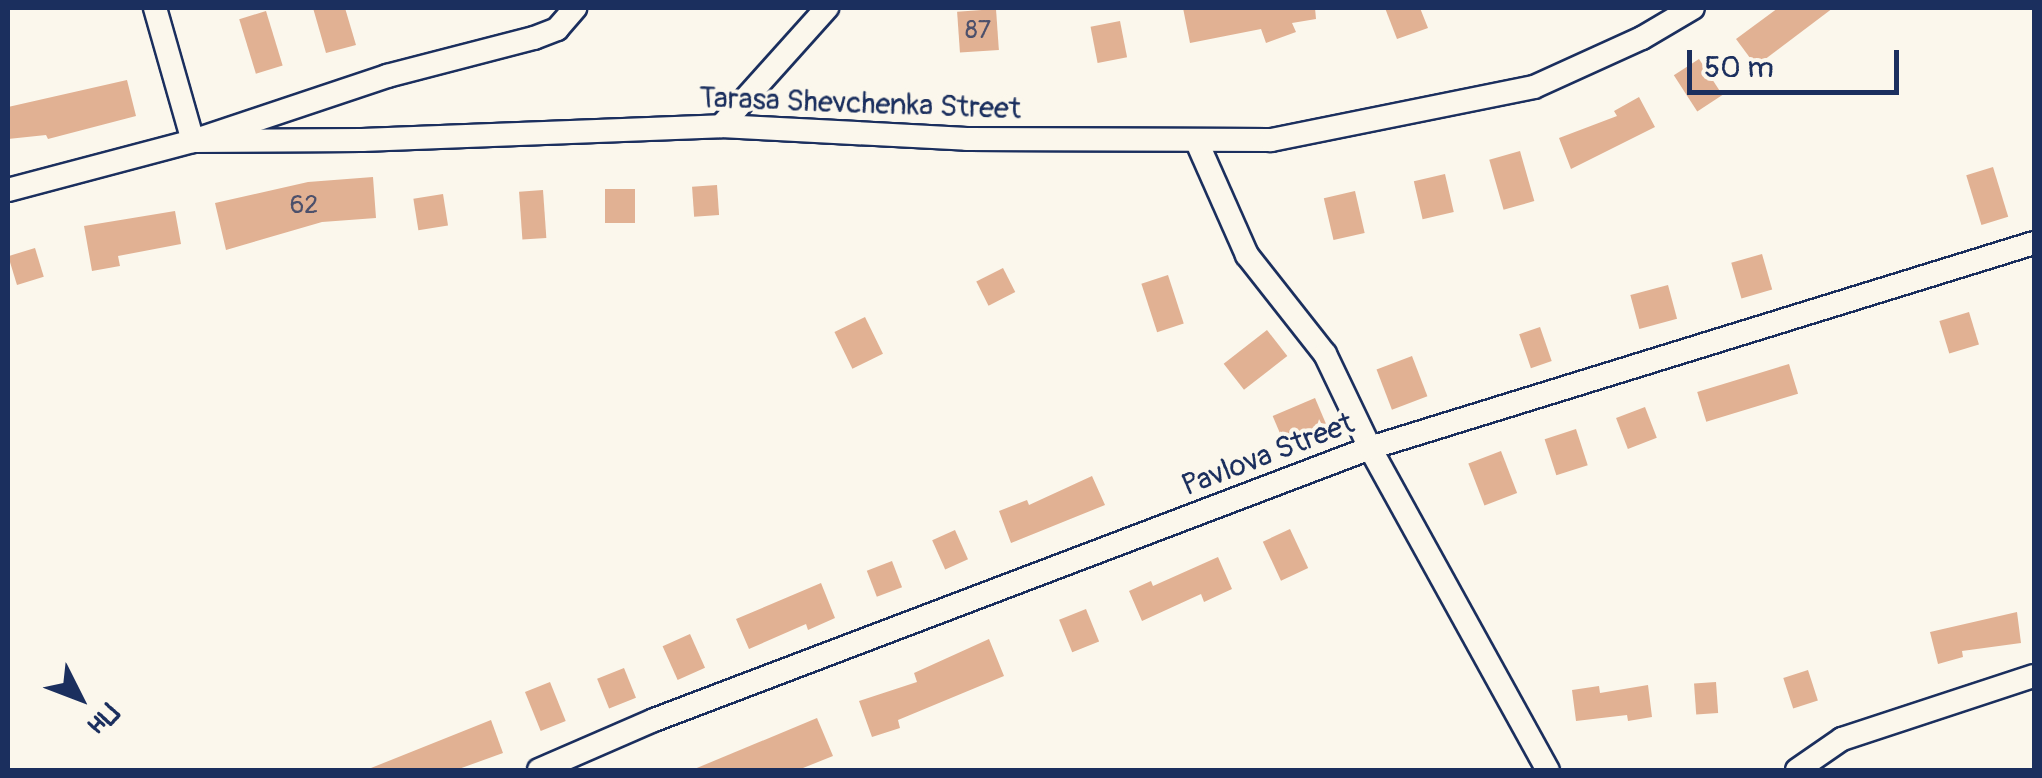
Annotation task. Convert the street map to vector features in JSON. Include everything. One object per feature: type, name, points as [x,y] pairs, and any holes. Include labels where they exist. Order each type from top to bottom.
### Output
[{"type":"street","points":[[154,8],[193,140],[387,76],[534,38],[557,29],[575,8]]},
{"type":"street","points":[[722,126],[827,8]]},
{"type":"street","name":"Tarasa Shevchenka Street","points":[[8,190],[193,140],[402,139],[722,126],[967,139],[1271,140],[1534,87],[1642,38],[1694,8]]},
{"type":"street","points":[[1197,142],[1247,255],[1325,354],[1370,448],[1548,770]]},
{"type":"street","name":"Pavlova Street","points":[[539,770],[654,720],[1370,448],[2034,243]]},
{"type":"street","points":[[1798,770],[1842,739],[2034,676]]},
{"type":"building","points":[[313,8],[345,8],[356,45],[326,53]]},
{"type":"building","points":[[1183,8],[1315,8],[1316,19],[1292,23],[1296,32],[1266,43],[1261,29],[1190,43]]},
{"type":"building","points":[[1385,8],[1420,8],[1428,28],[1397,39]]},
{"type":"building","points":[[1778,8],[1833,8],[1756,66],[1736,39]]},
{"type":"building","points":[[996,9],[999,50],[960,53],[957,12]]},
{"type":"building","points":[[266,11],[283,66],[256,74],[239,19]]},
{"type":"building","points":[[1120,21],[1127,57],[1098,63],[1091,27]]},
{"type":"building","points":[[1699,59],[1722,95],[1697,111],[1674,75]]},
{"type":"building","points":[[127,80],[136,116],[48,139],[46,135],[8,139],[8,107]]},
{"type":"building","points":[[1639,97],[1655,127],[1571,169],[1559,138],[1617,116],[1614,111]]},
{"type":"building","points":[[1520,151],[1534,201],[1504,210],[1489,160]]},
{"type":"building","points":[[1993,167],[2008,217],[1981,225],[1966,175]]},
{"type":"building","points":[[1445,174],[1454,212],[1423,219],[1414,181]]},
{"type":"building","points":[[373,177],[376,218],[322,222],[226,250],[215,203],[308,182]]},
{"type":"building","points":[[717,185],[719,215],[694,217],[692,187]]},
{"type":"building","points":[[605,189],[635,189],[635,223],[605,223]]},
{"type":"building","points":[[543,190],[546,238],[522,240],[519,192]]},
{"type":"building","points":[[1355,191],[1365,233],[1333,240],[1324,198]]},
{"type":"building","points":[[443,194],[448,226],[418,230],[413,199]]},
{"type":"building","points":[[175,211],[181,244],[118,256],[120,266],[92,271],[84,226]]},
{"type":"building","points":[[35,248],[44,277],[17,285],[8,256]]},
{"type":"building","points":[[1762,254],[1772,290],[1741,298],[1731,263]]},
{"type":"building","points":[[1003,268],[1015,292],[989,306],[976,282]]},
{"type":"building","points":[[1168,275],[1184,324],[1157,332],[1141,284]]},
{"type":"building","points":[[1668,285],[1677,319],[1639,329],[1630,295]]},
{"type":"building","points":[[1969,312],[1979,345],[1949,354],[1939,321]]},
{"type":"building","points":[[865,317],[883,354],[852,369],[834,332]]},
{"type":"building","points":[[1540,327],[1552,361],[1531,368],[1519,334]]},
{"type":"building","points":[[1267,330],[1287,356],[1244,390],[1224,364]]},
{"type":"building","points":[[1412,356],[1427,396],[1392,410],[1377,370]]},
{"type":"building","points":[[1789,364],[1798,394],[1706,422],[1697,392]]},
{"type":"building","points":[[1315,398],[1328,429],[1286,447],[1273,416]]},
{"type":"building","points":[[1645,407],[1657,438],[1628,449],[1616,418]]},
{"type":"building","points":[[1576,429],[1588,465],[1556,475],[1545,439]]},
{"type":"building","points":[[1501,451],[1517,493],[1484,506],[1468,464]]},
{"type":"building","points":[[1092,476],[1105,505],[1011,543],[999,511],[1027,500],[1029,505]]},
{"type":"building","points":[[1290,529],[1308,568],[1281,581],[1263,542]]},
{"type":"building","points":[[955,530],[968,559],[945,569],[932,540]]},
{"type":"building","points":[[1218,557],[1232,589],[1204,602],[1201,594],[1142,621],[1129,591],[1151,581],[1153,586]]},
{"type":"building","points":[[892,561],[902,587],[877,597],[867,571]]},
{"type":"building","points":[[821,583],[835,618],[808,630],[806,624],[749,649],[736,619]]},
{"type":"building","points":[[1086,609],[1099,641],[1072,652],[1059,620]]},
{"type":"building","points":[[2017,612],[2021,643],[1962,651],[1963,657],[1938,664],[1930,632]]},
{"type":"building","points":[[690,634],[705,668],[678,680],[663,646]]},
{"type":"building","points":[[989,639],[1004,676],[898,720],[900,728],[872,737],[859,701],[917,682],[914,673]]},
{"type":"building","points":[[624,668],[636,698],[609,709],[597,679]]},
{"type":"building","points":[[1808,670],[1818,700],[1793,708],[1783,678]]},
{"type":"building","points":[[550,682],[566,721],[541,731],[525,692]]},
{"type":"building","points":[[1716,682],[1718,713],[1696,714],[1694,684]]},
{"type":"building","points":[[1648,685],[1652,717],[1628,721],[1627,715],[1576,721],[1572,690],[1599,686],[1600,693]]},
{"type":"building","points":[[817,718],[833,756],[798,770],[692,770]]},
{"type":"building","points":[[491,720],[503,753],[456,770],[366,770]]}]
